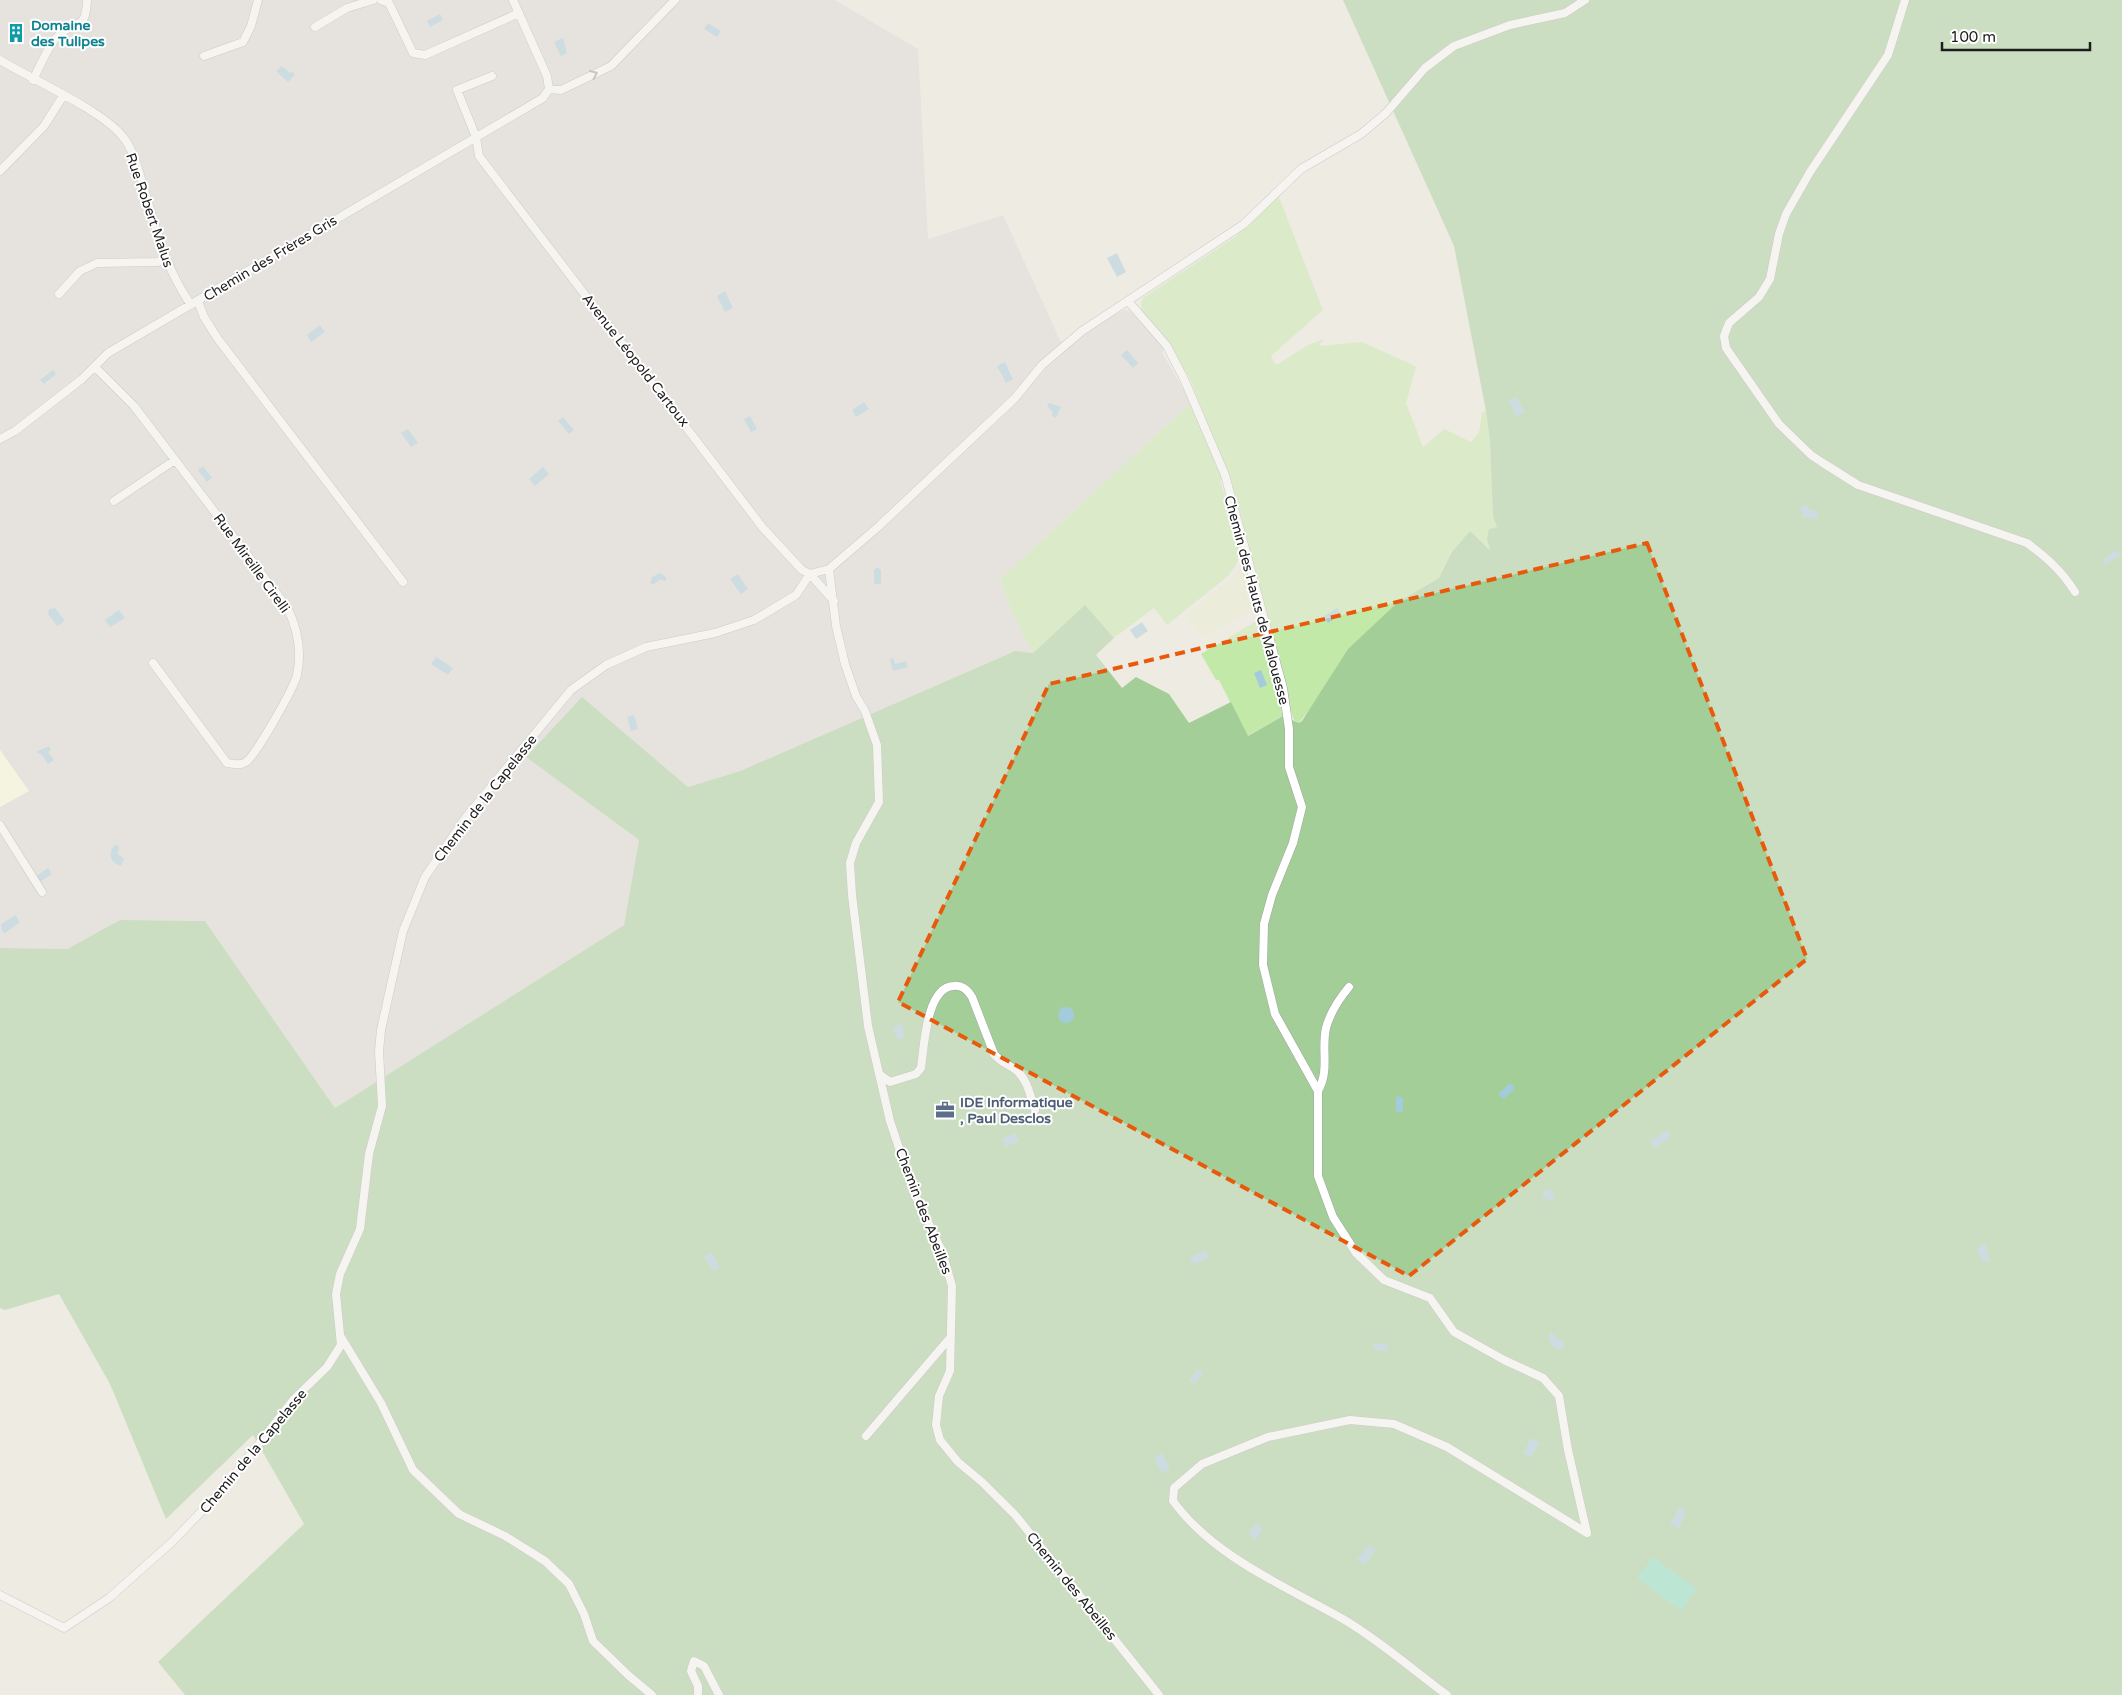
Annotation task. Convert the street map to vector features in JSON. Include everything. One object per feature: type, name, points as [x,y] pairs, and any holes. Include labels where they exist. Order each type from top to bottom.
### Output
[{"type":"street","points":[[33,80],[58,36],[82,22],[86,15],[86,0]]},
{"type":"street","points":[[204,56],[243,42],[251,26],[258,0]]},
{"type":"street","points":[[315,27],[347,8],[373,0]]},
{"type":"street","points":[[380,0],[390,3],[413,52],[425,55],[519,13]]},
{"type":"street","points":[[513,0],[547,76],[549,89],[562,90],[611,66],[675,0]]},
{"type":"street","points":[[834,601],[810,574],[829,569],[878,527],[1008,405],[1042,365],[1082,331],[1244,224],[1302,169],[1361,134],[1386,113],[1425,68],[1454,46],[1510,25],[1565,13],[1585,0]]},
{"type":"street","points":[[1905,0],[1888,55],[1810,172],[1786,214],[1779,234],[1770,279],[1759,297],[1729,323],[1724,336],[1726,348],[1779,424],[1811,456],[1858,485],[2027,543],[2049,559],[2064,574],[2075,592]]},
{"type":"street","name":"Rue Robert Malus","points":[[0,60],[104,120],[122,136],[133,154],[166,260],[174,278],[194,303],[218,339],[403,582]]},
{"type":"street","name":"Avenue Léopold Cartoux","points":[[492,76],[457,90],[476,137],[479,156],[763,528],[802,570],[810,574]]},
{"type":"street","name":"Chemin des Frères Gris","points":[[0,439],[15,431],[95,367],[108,353],[543,98],[549,89]]},
{"type":"street","points":[[0,171],[44,126],[64,96]]},
{"type":"street","points":[[59,294],[80,271],[97,263],[157,262],[166,260]]},
{"type":"street","name":"Chemin des Hauts de Malouesse","points":[[1128,301],[1167,346],[1184,379],[1225,476],[1283,688],[1289,729],[1289,767],[1302,807],[1293,843],[1272,895],[1264,924],[1263,965],[1275,1014],[1318,1090],[1318,1176],[1333,1217],[1356,1253],[1384,1280],[1430,1298],[1454,1332],[1504,1360],[1543,1378],[1559,1396],[1568,1450],[1587,1532],[1447,1447],[1394,1424],[1350,1420],[1268,1437],[1202,1464],[1174,1488],[1172,1501],[1187,1520],[1205,1536],[1283,1588],[1344,1619],[1446,1695]]},
{"type":"street","name":"Rue Mireille Cirelli","points":[[95,367],[134,406],[287,607],[296,625],[299,650],[297,677],[277,717],[246,762],[236,765],[227,763],[154,663]]},
{"type":"street","points":[[114,501],[175,460]]},
{"type":"street","name":"Chemin des Abeilles","points":[[829,569],[845,664],[856,696],[865,711],[877,745],[879,802],[856,843],[850,863],[852,895],[868,1026],[890,1121],[914,1193],[942,1251],[952,1286],[952,1317],[949,1339],[950,1372],[939,1396],[937,1408],[936,1425],[940,1440],[958,1462],[982,1482],[1016,1516],[1159,1695]]},
{"type":"street","name":"Chemin de la Capelasse","points":[[0,1595],[64,1628],[109,1598],[171,1544],[224,1488],[294,1399],[327,1368],[341,1345],[336,1294],[340,1274],[360,1228],[369,1154],[382,1106],[379,1051],[381,1030],[403,931],[425,876],[466,818],[571,690],[606,665],[646,647],[715,634],[754,620],[796,595],[810,574]]},
{"type":"street","points":[[0,825],[42,892]]},
{"type":"street","points":[[880,1074],[890,1082],[916,1074],[921,1068],[931,1008],[935,999],[942,991],[951,986],[960,986],[968,990],[972,997],[994,1054],[998,1060],[1022,1076],[1036,1110]]},
{"type":"street","points":[[1318,1090],[1323,1082],[1326,1066],[1326,1029],[1338,1001],[1349,987]]},
{"type":"street","points":[[341,1337],[381,1403],[413,1470],[459,1514],[505,1536],[544,1560],[569,1584],[584,1614],[593,1641],[652,1695]]},
{"type":"street","points":[[866,1436],[949,1339]]},
{"type":"street","points":[[698,1695],[698,1686],[691,1671],[694,1662],[704,1666],[719,1695]]},
{"type":"highlighted area","points":[[1647,543],[1807,959],[1409,1276],[898,1002],[1049,684]]},
{"type":"shaded area","points":[[0,0],[835,0],[918,49],[928,239],[1003,215],[1061,342],[1124,310],[1131,312],[1165,349],[1162,352],[1191,403],[1000,579],[1011,609],[1033,653],[1015,651],[740,771],[688,787],[582,698],[526,757],[639,840],[624,925],[335,1108],[205,921],[120,920],[67,949],[0,948]]},
{"type":"shaded area","points":[[1243,562],[1253,610],[1204,638],[1186,615],[1233,577]]},
{"type":"shaded area","points":[[0,750],[29,791],[0,807]]},
{"type":"green space","points":[[1343,0],[2122,0],[2122,1695],[185,1695],[158,1662],[304,1524],[253,1435],[166,1519],[110,1384],[59,1294],[5,1310],[0,1308],[0,948],[67,949],[120,920],[205,921],[335,1108],[624,925],[639,840],[526,757],[582,697],[688,787],[740,771],[1015,651],[1033,653],[1085,605],[1114,638],[1096,655],[1122,688],[1136,677],[1169,694],[1189,723],[1231,702],[1248,736],[1283,716],[1299,723],[1302,721],[1348,649],[1398,602],[1439,578],[1452,552],[1470,531],[1490,550],[1487,539],[1489,529],[1497,527],[1493,517],[1490,441],[1486,411],[1454,246]]},
{"type":"green space","points":[[1279,197],[1323,310],[1271,356],[1275,364],[1308,345],[1324,339],[1319,346],[1362,342],[1409,363],[1416,367],[1406,403],[1423,447],[1444,429],[1471,442],[1479,433],[1482,412],[1486,411],[1490,441],[1493,517],[1497,527],[1489,529],[1491,550],[1469,532],[1439,578],[1398,602],[1349,649],[1316,701],[1299,723],[1294,720],[1291,711],[1230,480],[1190,379],[1171,348],[1142,312],[1141,303],[1143,298],[1235,237]]},
{"type":"green space","points":[[1191,403],[1222,479],[1220,482],[1237,538],[1239,558],[1235,567],[1228,576],[1167,625],[1154,608],[1114,638],[1085,606],[1033,653],[1011,609],[1000,579]]},
{"type":"green space","points":[[1258,620],[1283,716],[1247,736],[1219,680],[1216,680],[1201,654]]},
{"type":"green space","points":[[1653,1557],[1697,1589],[1681,1611],[1637,1578]]},
{"type":"water","points":[[440,14],[443,20],[430,27],[427,21]]},
{"type":"water","points":[[708,23],[721,31],[717,37],[704,29]]},
{"type":"water","points":[[563,38],[567,53],[561,56],[554,42]]},
{"type":"water","points":[[282,66],[290,73],[292,71],[295,75],[288,82],[276,71]]},
{"type":"water","points":[[1117,253],[1126,272],[1117,277],[1107,258]]},
{"type":"water","points":[[725,291],[733,308],[725,312],[717,296]]},
{"type":"water","points":[[320,325],[325,332],[311,342],[307,335]]},
{"type":"water","points":[[1127,350],[1138,363],[1133,368],[1121,355]]},
{"type":"water","points":[[1005,362],[1013,379],[1006,383],[997,366]]},
{"type":"water","points":[[53,370],[56,374],[44,384],[40,380]]},
{"type":"water","points":[[1516,397],[1525,412],[1517,417],[1508,401]]},
{"type":"water","points":[[864,402],[869,409],[856,417],[852,410]]},
{"type":"water","points":[[1049,403],[1061,407],[1056,418],[1052,416],[1052,411],[1047,406]]},
{"type":"water","points":[[750,416],[757,429],[751,432],[744,419]]},
{"type":"water","points":[[563,417],[574,430],[569,434],[558,421]]},
{"type":"water","points":[[408,429],[418,443],[411,447],[401,433]]},
{"type":"water","points":[[203,466],[212,478],[207,482],[198,470]]},
{"type":"water","points":[[543,467],[549,474],[535,486],[529,479]]},
{"type":"water","points":[[1806,504],[1808,508],[1817,512],[1819,516],[1816,520],[1801,517],[1803,512],[1799,508]]},
{"type":"water","points":[[2115,550],[2121,555],[2105,565],[2102,561]]},
{"type":"water","points":[[878,567],[881,570],[881,584],[874,584],[874,570]]},
{"type":"water","points":[[660,573],[666,577],[666,581],[659,580],[653,585],[650,583],[652,577]]},
{"type":"water","points":[[738,574],[748,589],[741,594],[730,579]]},
{"type":"water","points":[[55,608],[65,621],[57,626],[48,614],[49,609]]},
{"type":"water","points":[[1337,608],[1341,614],[1328,623],[1324,616]]},
{"type":"water","points":[[119,610],[125,618],[110,627],[105,620]]},
{"type":"water","points":[[1142,622],[1148,631],[1136,639],[1130,630]]},
{"type":"water","points":[[436,657],[453,668],[448,675],[431,664]]},
{"type":"water","points":[[893,658],[895,664],[906,661],[908,667],[893,671],[890,659]]},
{"type":"water","points":[[1261,670],[1267,685],[1260,688],[1254,673]]},
{"type":"water","points":[[634,715],[638,729],[631,731],[627,717]]},
{"type":"water","points":[[49,746],[51,750],[48,752],[54,760],[48,764],[42,755],[36,752]]},
{"type":"water","points":[[115,845],[119,846],[118,854],[124,859],[121,866],[114,863],[110,854]]},
{"type":"water","points":[[48,868],[52,874],[38,883],[35,877]]},
{"type":"water","points":[[15,915],[20,922],[5,933],[2,931],[1,924]]},
{"type":"water","points":[[1066,1007],[1072,1009],[1074,1015],[1072,1021],[1066,1023],[1060,1021],[1058,1015],[1060,1009]]},
{"type":"water","points":[[902,1023],[904,1037],[899,1040],[892,1028]]},
{"type":"water","points":[[1509,1084],[1514,1085],[1514,1090],[1503,1099],[1498,1094]]},
{"type":"water","points":[[1396,1096],[1403,1098],[1403,1112],[1396,1112]]},
{"type":"water","points":[[1665,1131],[1670,1132],[1670,1138],[1655,1148],[1650,1141]]},
{"type":"water","points":[[1015,1133],[1019,1141],[1006,1147],[1002,1139]]},
{"type":"water","points":[[1545,1189],[1552,1191],[1555,1199],[1549,1201],[1542,1196]]},
{"type":"water","points":[[1985,1243],[1990,1261],[1982,1262],[1977,1248]]},
{"type":"water","points":[[1204,1250],[1210,1256],[1194,1265],[1190,1258]]},
{"type":"water","points":[[712,1252],[719,1266],[717,1270],[712,1270],[704,1256]]},
{"type":"water","points":[[1551,1332],[1564,1343],[1563,1351],[1553,1347],[1548,1338]]},
{"type":"water","points":[[1373,1343],[1388,1344],[1387,1351],[1374,1350]]},
{"type":"water","points":[[1197,1369],[1203,1373],[1195,1384],[1189,1381]]},
{"type":"water","points":[[1531,1438],[1540,1443],[1531,1457],[1523,1453]]},
{"type":"water","points":[[1162,1453],[1170,1469],[1162,1473],[1154,1458]]},
{"type":"water","points":[[1679,1508],[1686,1509],[1679,1529],[1670,1524]]},
{"type":"water","points":[[1257,1523],[1263,1528],[1255,1541],[1248,1533]]},
{"type":"water","points":[[1369,1544],[1376,1550],[1365,1565],[1357,1560]]},
{"type":"place","name":"Domaine des Tulipes","points":[[16,33]]},
{"type":"place","name":"IDE Informatique , Paul Desclos","points":[[945,1110]]}]
